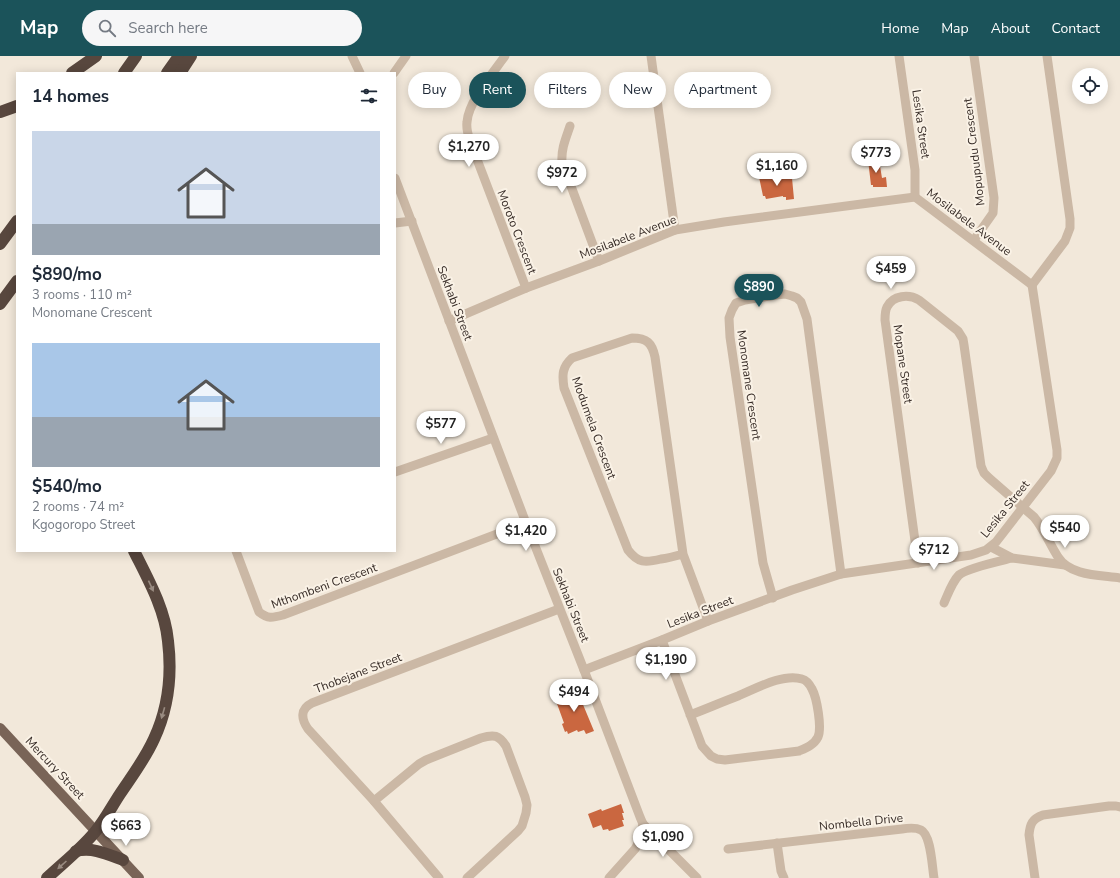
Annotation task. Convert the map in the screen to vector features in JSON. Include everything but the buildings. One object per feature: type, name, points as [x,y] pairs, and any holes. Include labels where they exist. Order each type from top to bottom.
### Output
[{"type":"highway","points":[[73,72],[96,56]]},
{"type":"highway","points":[[125,72],[136,56]]},
{"type":"highway","points":[[168,72],[179,56]]},
{"type":"highway","points":[[181,72],[191,56]]},
{"type":"highway","points":[[0,112],[16,106]]},
{"type":"highway","points":[[0,244],[16,221]]},
{"type":"highway","points":[[0,304],[16,282]]},
{"type":"highway","points":[[47,878],[96,831],[144,758],[154,739],[165,704],[170,672],[168,641],[165,624],[152,588],[134,552]]},
{"type":"highway","points":[[76,851],[84,849],[96,850],[123,860]]},
{"type":"main road","name":"Mercury Street","points":[[0,728],[139,878]]},
{"type":"street","points":[[352,56],[360,72]]},
{"type":"street","points":[[395,72],[406,56]]},
{"type":"street","name":"Moroto Crescent","points":[[505,56],[472,103],[466,124],[470,141],[526,288]]},
{"type":"street","points":[[651,56],[675,230]]},
{"type":"street","name":"Lesika Street","points":[[899,56],[915,170],[915,196]]},
{"type":"street","name":"Mopupudu Crescent","points":[[974,56],[994,198],[993,213],[974,240]]},
{"type":"street","points":[[1032,285],[1065,241],[1070,228],[1069,211],[1047,56]]},
{"type":"street","points":[[570,126],[562,147],[562,162],[598,261]]},
{"type":"street","name":"Sekhabi Street","points":[[396,181],[493,438],[643,824]]},
{"type":"street","name":"Mosilabele Avenue","points":[[450,321],[526,288],[675,230],[739,219],[915,196],[1032,285]]},
{"type":"street","points":[[396,223],[412,221]]},
{"type":"street","name":"Lesika Street","points":[[584,670],[708,621],[841,574],[971,554],[986,550],[996,542],[1051,471],[1057,458],[1032,285]]},
{"type":"street","name":"Monomane Crescent","points":[[773,598],[763,563],[730,337],[729,318],[736,303],[745,300],[785,294],[797,298],[804,308],[807,319],[841,574]]},
{"type":"street","name":"Mopane Street","points":[[918,563],[885,320],[887,308],[890,303],[905,296],[915,298],[953,326],[961,334],[964,345],[981,466],[984,473],[1034,516],[1058,558],[1065,565]]},
{"type":"street","name":"Modumela Crescent","points":[[683,554],[650,562],[644,562],[632,555],[628,550],[564,388],[562,378],[563,370],[566,363],[572,358],[632,338],[645,340],[653,349],[683,554],[708,621]]},
{"type":"street","points":[[396,472],[493,438]]},
{"type":"street","name":"Mthombeni Crescent","points":[[236,552],[259,612],[270,618],[283,615],[526,523]]},
{"type":"street","points":[[990,547],[1012,558],[1065,565],[1076,571],[1120,578]]},
{"type":"street","points":[[944,603],[958,576],[966,571],[1012,558]]},
{"type":"street","name":"Thobejane Street","points":[[439,878],[374,802],[308,729],[304,723],[304,711],[307,706],[559,609]]},
{"type":"street","points":[[662,640],[690,715],[702,746],[711,756],[717,759],[725,760],[798,751],[813,744],[818,737],[818,718],[813,690],[803,679],[793,678],[775,681],[690,715]]},
{"type":"street","points":[[374,802],[419,764],[426,760],[481,738],[488,736],[499,737],[506,746],[522,790],[527,805],[526,813],[518,831],[467,878]]},
{"type":"street","points":[[1035,878],[1029,835],[1032,822],[1036,818],[1042,815],[1109,806],[1120,807]]},
{"type":"street","points":[[609,878],[635,849],[639,842],[643,824]]},
{"type":"street","points":[[643,824],[697,878]]},
{"type":"street","name":"Nombella Drive","points":[[728,849],[902,829],[917,829],[922,830],[929,842],[934,878]]},
{"type":"street","points":[[777,844],[781,871],[784,878]]}]
